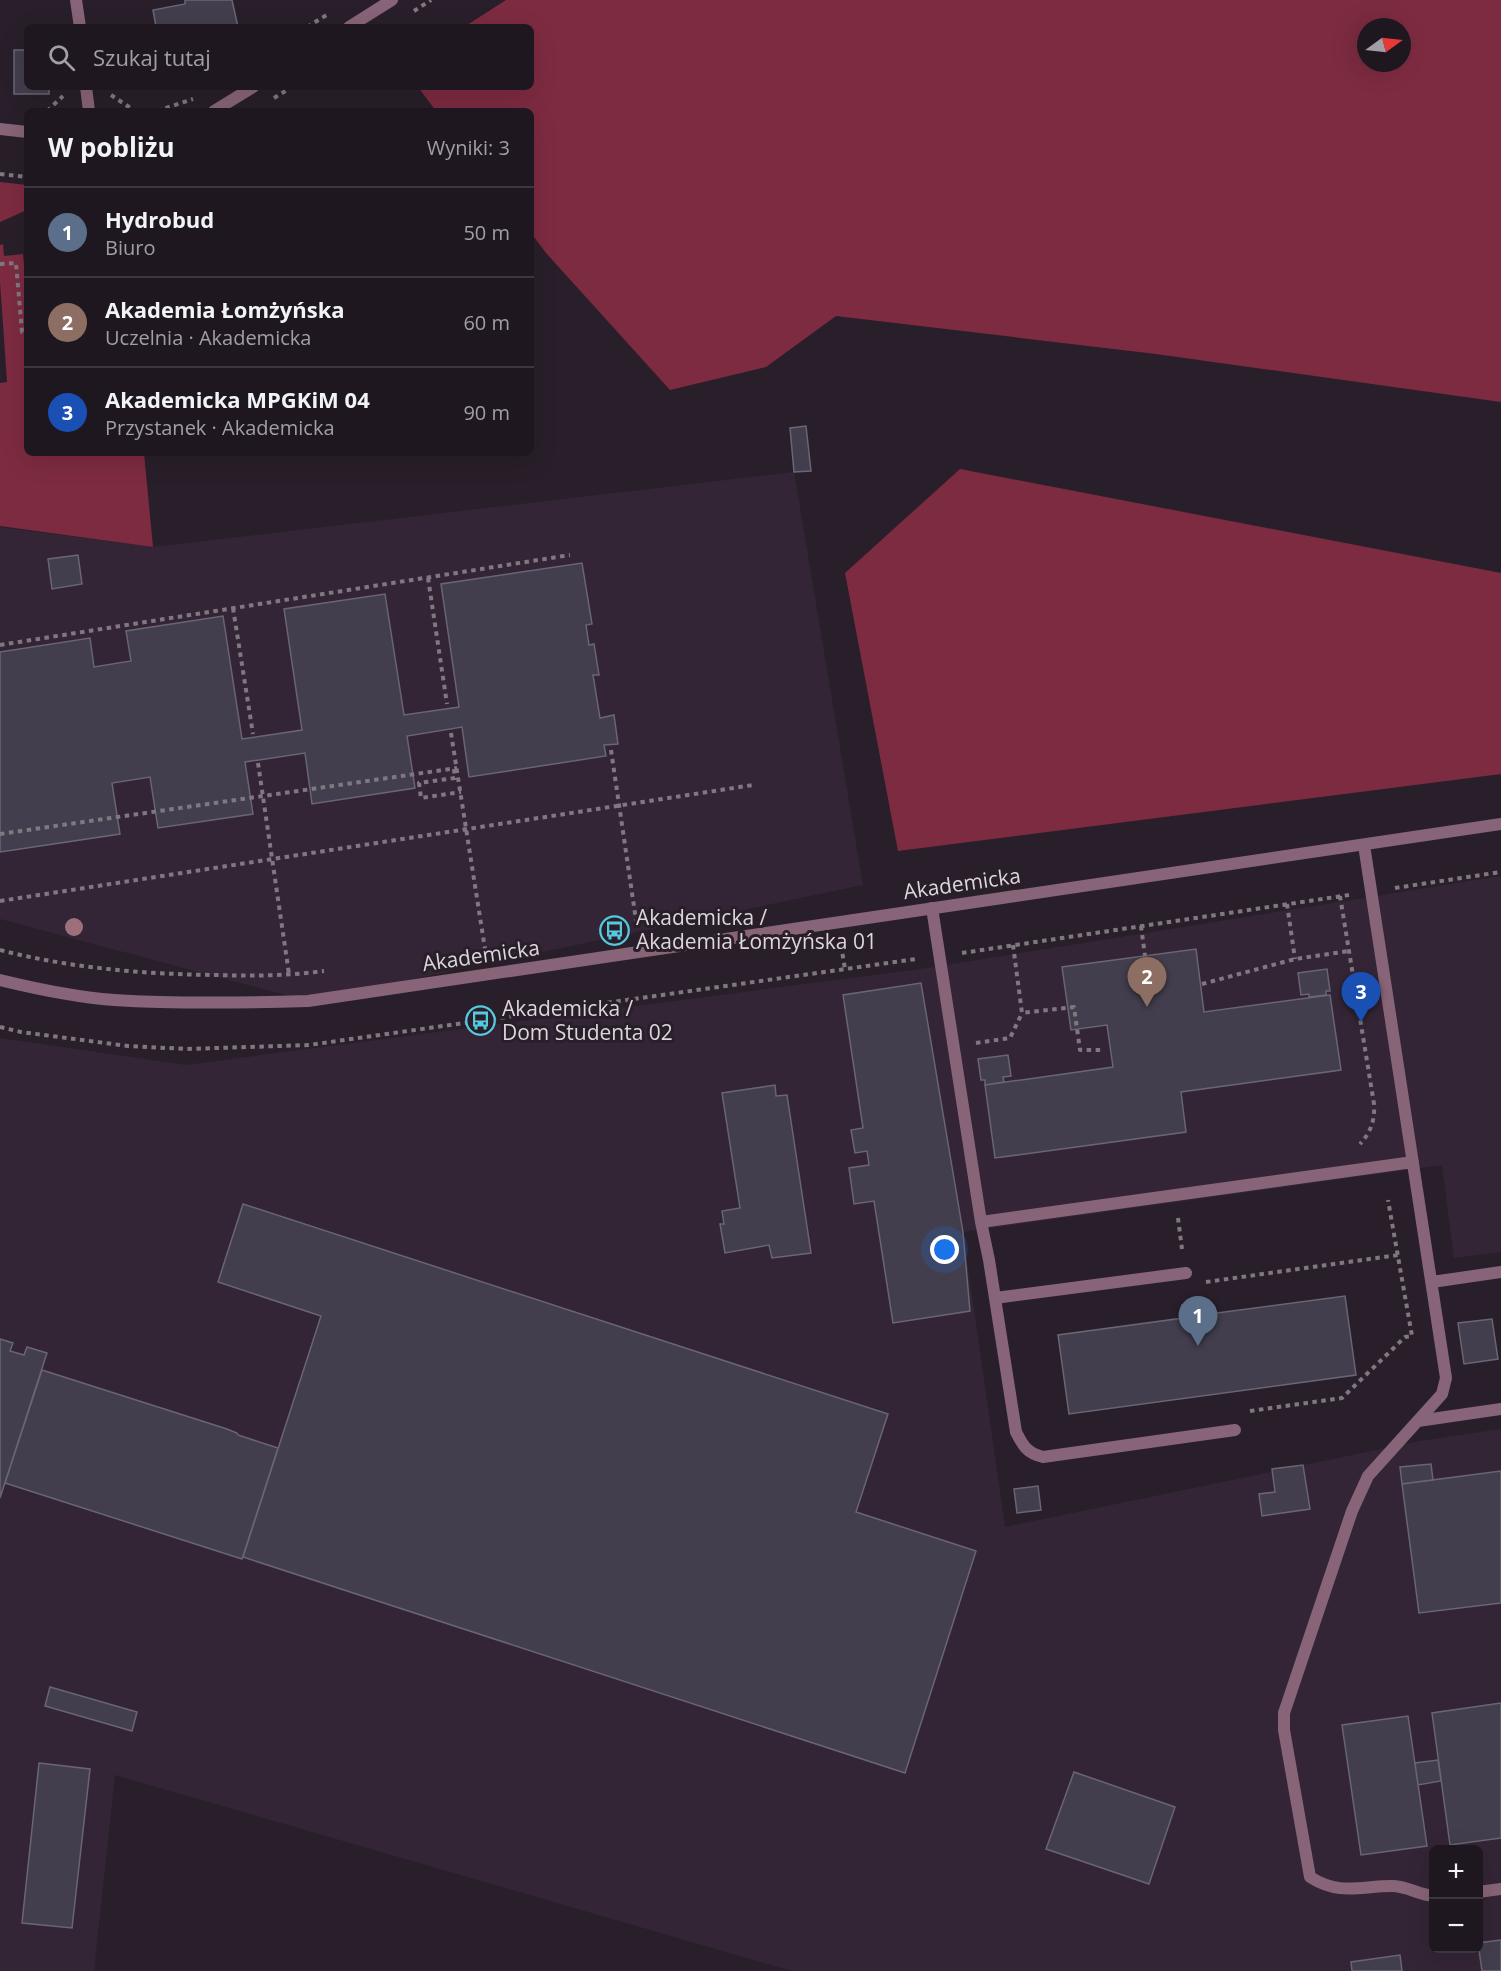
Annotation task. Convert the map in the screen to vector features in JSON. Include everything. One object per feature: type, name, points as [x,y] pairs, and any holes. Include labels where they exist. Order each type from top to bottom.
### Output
[{"type":"street","points":[[76,0],[80,24]]},
{"type":"street","points":[[354,24],[392,0]]},
{"type":"street","points":[[86,90],[89,108]]},
{"type":"street","points":[[219,108],[248,90]]},
{"type":"street","points":[[0,129],[24,132]]},
{"type":"street","name":"Akademicka","points":[[0,980],[112,1000],[244,1003],[308,1001],[1501,824]]},
{"type":"street","points":[[1364,845],[1446,1378],[1442,1394],[1368,1476],[1352,1511],[1284,1713],[1284,1730],[1310,1877],[1331,1888],[1352,1890],[1392,1886],[1407,1888],[1429,1896]]},
{"type":"street","points":[[932,908],[1016,1432],[1022,1444],[1032,1454],[1043,1456],[1235,1430]]},
{"type":"street","points":[[981,1222],[1413,1162]]},
{"type":"street","points":[[1431,1281],[1501,1272]]},
{"type":"street","points":[[995,1298],[1186,1273]]},
{"type":"street","points":[[1418,1420],[1501,1409]]},
{"type":"street","points":[[1483,1891],[1501,1889]]},
{"type":"path","points":[[105,91],[130,108]]},
{"type":"path","points":[[50,108],[66,93]]},
{"type":"path","points":[[166,108],[201,93]]},
{"type":"path","points":[[0,174],[24,177]]},
{"type":"path","points":[[0,264],[16,263],[22,332],[24,332]]},
{"type":"path","points":[[0,645],[570,555]]},
{"type":"path","points":[[428,578],[447,704]]},
{"type":"path","points":[[233,608],[253,734]]},
{"type":"path","points":[[452,733],[455,778],[419,783],[421,798],[460,792]]},
{"type":"path","points":[[611,750],[637,927],[626,928]]},
{"type":"path","points":[[258,763],[290,974]]},
{"type":"path","points":[[455,769],[485,949]]},
{"type":"path","points":[[0,834],[455,769]]},
{"type":"path","points":[[0,901],[753,785]]},
{"type":"path","points":[[0,1027],[31,1034],[128,1046],[187,1049],[309,1045],[939,956],[1501,872]]},
{"type":"path","points":[[1340,896],[1375,1113],[1370,1131],[1354,1149]]},
{"type":"path","points":[[1287,904],[1295,959]]},
{"type":"path","points":[[1141,926],[1145,956]]},
{"type":"path","points":[[969,1044],[1010,1038],[1022,1013],[1012,945]]},
{"type":"path","points":[[474,951],[497,947]]},
{"type":"path","points":[[0,950],[38,960],[129,971],[207,975],[326,971]]},
{"type":"path","points":[[1202,984],[1295,959],[1349,951]]},
{"type":"path","points":[[1022,1013],[1074,1007],[1080,1050],[1101,1050]]},
{"type":"path","points":[[1174,1194],[1188,1284],[1398,1255]]},
{"type":"path","points":[[1235,1430],[1232,1414],[1342,1398],[1405,1337],[1412,1336],[1388,1200]]},
{"type":"shaded area","points":[[506,0],[1501,0],[1501,402],[1156,354],[836,316],[766,367],[670,390],[534,237],[534,108],[434,108],[420,90],[534,90],[534,24],[469,24]]},
{"type":"shaded area","points":[[0,182],[24,185],[24,211],[0,222]]},
{"type":"shaded area","points":[[3,244],[4,256],[23,254],[24,456],[144,456],[153,547],[0,526],[0,383],[7,382],[0,282],[0,245]]},
{"type":"shaded area","points":[[960,469],[1501,573],[1501,774],[898,851],[845,573]]},
{"type":"shaded area","points":[[794,472],[863,885],[308,1001],[0,919],[0,527],[153,547]]},
{"type":"shaded area","points":[[1501,876],[1501,1252],[1454,1258],[1442,1165],[963,1232],[1005,1527],[1420,1441],[1501,1429],[1501,1971],[792,1971],[115,1775],[94,1971],[0,1971],[0,1038],[186,1065],[927,968]]},
{"type":"building","points":[[185,0],[232,0],[237,24],[155,24],[153,10],[185,4]]},
{"type":"building","points":[[14,50],[24,50],[24,90],[49,90],[49,94],[14,94]]},
{"type":"building","points":[[806,426],[811,471],[794,472],[790,428]]},
{"type":"building","points":[[78,555],[82,584],[52,589],[48,559]]},
{"type":"building","points":[[582,563],[592,624],[586,625],[589,645],[594,644],[599,675],[593,675],[600,718],[614,715],[618,744],[604,745],[606,756],[469,777],[462,727],[407,736],[415,788],[312,804],[305,753],[245,762],[253,814],[158,828],[150,777],[112,783],[120,834],[0,852],[0,652],[90,638],[94,667],[131,661],[126,631],[223,616],[242,739],[302,730],[284,609],[385,594],[404,715],[459,707],[441,584]]},
{"type":"building","points":[[1196,949],[1204,1012],[1330,995],[1341,1070],[1181,1092],[1186,1132],[995,1158],[985,1085],[1113,1067],[1107,1025],[1071,1030],[1062,967]]},
{"type":"building","points":[[1327,969],[1330,991],[1326,991],[1326,995],[1309,997],[1309,994],[1301,995],[1298,973]]},
{"type":"building","points":[[921,983],[963,1232],[970,1311],[893,1323],[874,1201],[854,1204],[849,1168],[869,1165],[867,1151],[855,1153],[851,1130],[863,1128],[843,995]]},
{"type":"building","points":[[1008,1055],[1011,1076],[1003,1077],[1004,1082],[985,1085],[985,1080],[981,1080],[978,1059]]},
{"type":"building","points":[[775,1085],[776,1096],[787,1095],[811,1253],[772,1258],[769,1245],[725,1253],[720,1224],[724,1224],[722,1211],[740,1208],[722,1093]]},
{"type":"building","points":[[243,1204],[888,1414],[856,1512],[976,1551],[905,1773],[243,1557],[321,1316],[218,1282]]},
{"type":"building","points":[[1345,1296],[1356,1375],[1069,1414],[1058,1335],[1183,1318],[1182,1305],[1200,1303],[1202,1315]]},
{"type":"building","points":[[1492,1319],[1498,1359],[1464,1364],[1458,1323]]},
{"type":"building","points":[[0,1339],[13,1343],[10,1351],[24,1355],[27,1347],[47,1353],[0,1498]]},
{"type":"building","points":[[42,1370],[227,1429],[278,1448],[242,1559],[5,1483]]},
{"type":"building","points":[[1431,1464],[1433,1480],[1402,1484],[1400,1467]]},
{"type":"building","points":[[1303,1465],[1310,1509],[1262,1516],[1259,1494],[1275,1492],[1272,1469]]},
{"type":"building","points":[[1501,1471],[1501,1603],[1419,1613],[1402,1484]]},
{"type":"building","points":[[1038,1486],[1041,1510],[1017,1513],[1014,1489]]},
{"type":"building","points":[[50,1687],[137,1712],[132,1731],[45,1706]]},
{"type":"building","points":[[1501,1703],[1501,1838],[1450,1845],[1432,1713]]},
{"type":"building","points":[[1408,1716],[1427,1846],[1361,1855],[1342,1725]]},
{"type":"building","points":[[1438,1760],[1441,1781],[1418,1785],[1415,1763]]},
{"type":"building","points":[[39,1763],[90,1769],[72,1928],[22,1923]]},
{"type":"building","points":[[1074,1772],[1175,1807],[1149,1884],[1046,1849]]},
{"type":"building","points":[[1501,1940],[1501,1971],[1482,1971],[1479,1953],[1483,1953],[1483,1942]]},
{"type":"building","points":[[1400,1955],[1402,1971],[1352,1971],[1351,1962]]},
{"type":"place","name":"Akademicka / Akademia Łomżyńska 01","points":[[615,930]]},
{"type":"place","name":"Akademia Łomżyńska","points":[[1147,1007]]},
{"type":"place","name":"Akademicka / Dom Studenta 02","points":[[481,1021]]},
{"type":"place","name":"Akademicka MPGKiM 04","points":[[1361,1022]]},
{"type":"place","name":"Hydrobud","points":[[1198,1346]]}]
